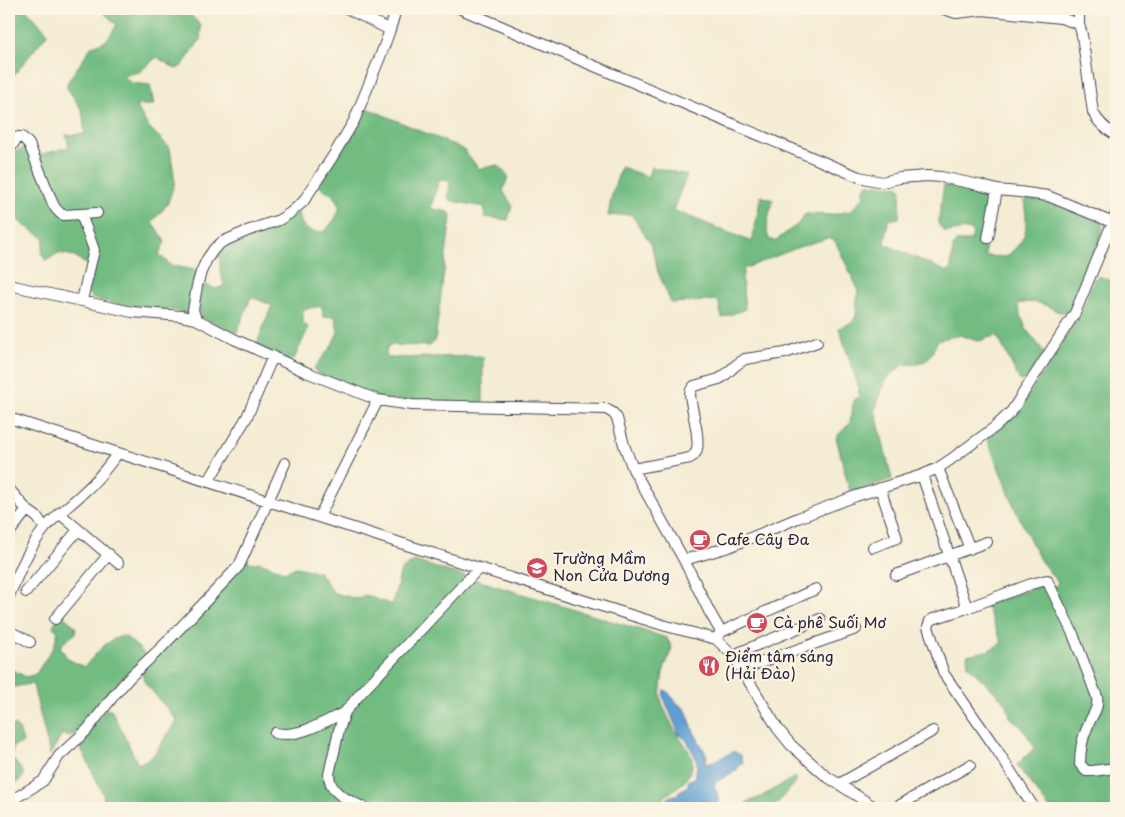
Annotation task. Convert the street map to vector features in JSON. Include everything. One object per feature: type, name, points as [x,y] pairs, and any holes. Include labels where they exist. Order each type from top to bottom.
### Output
[{"type":"street","points":[[348,9],[390,30]]},
{"type":"street","points":[[196,320],[193,310],[199,279],[207,259],[214,250],[222,242],[279,220],[290,213],[303,202],[333,156],[354,121],[380,57],[396,9]]},
{"type":"street","points":[[461,9],[859,177],[882,182],[900,178],[941,177],[997,190],[1048,196],[1115,220],[1075,313],[1010,412],[971,446],[938,468],[798,518],[729,547],[684,560]]},
{"type":"street","points":[[943,9],[956,13],[982,10],[1061,18],[1079,24]]},
{"type":"street","points":[[1079,9],[1079,24],[1093,112],[1101,125],[1116,135]]},
{"type":"street","points":[[9,150],[18,137],[22,136],[25,139],[29,144],[56,209],[61,214],[64,216],[97,213]]},
{"type":"street","points":[[988,238],[997,190]]},
{"type":"street","points":[[80,214],[94,250],[82,300]]},
{"type":"street","points":[[9,285],[132,312],[181,316],[196,320],[306,372],[378,400],[412,405],[606,409],[613,413],[617,418],[633,469],[684,560],[719,635],[778,729],[791,745],[821,772],[876,808]]},
{"type":"street","points":[[633,469],[694,456],[697,451],[698,442],[690,397],[694,386],[720,379],[745,359],[785,353],[817,342]]},
{"type":"street","points":[[208,482],[247,417],[272,356]]},
{"type":"street","points":[[319,517],[378,400]]},
{"type":"street","points":[[9,418],[268,502],[666,626],[719,635],[816,589]]},
{"type":"street","points":[[9,596],[26,556],[45,528],[59,513],[86,491],[118,453]]},
{"type":"street","points":[[9,802],[43,781],[59,756],[87,730],[131,676],[162,647],[239,566],[286,463]]},
{"type":"street","points":[[938,468],[970,549]]},
{"type":"street","points":[[922,474],[967,608]]},
{"type":"street","points":[[873,547],[897,538],[880,488]]},
{"type":"street","points":[[9,489],[45,528]]},
{"type":"street","points":[[9,533],[27,510]]},
{"type":"street","points":[[59,513],[118,563]]},
{"type":"street","points":[[26,592],[78,530]]},
{"type":"street","points":[[896,575],[988,542]]},
{"type":"street","points":[[55,619],[109,554]]},
{"type":"street","points":[[364,808],[338,794],[329,779],[339,730],[345,712],[479,568]]},
{"type":"street","points":[[1034,808],[997,750],[944,674],[928,627],[933,618],[1046,580],[1073,634],[1098,698],[1098,708],[1090,720],[1084,736],[1080,764],[1086,770],[1092,771],[1116,768]]},
{"type":"street","points":[[733,655],[820,619]]},
{"type":"street","points":[[742,669],[856,629]]},
{"type":"street","points":[[9,631],[30,642]]},
{"type":"street","points":[[275,733],[297,733],[345,712]]},
{"type":"street","points":[[839,784],[933,731]]},
{"type":"street","points":[[895,808],[970,766]]},
{"type":"green space","points":[[9,9],[26,9],[48,33],[9,81]]},
{"type":"green space","points":[[100,9],[185,9],[201,26],[200,40],[182,66],[176,69],[157,57],[139,72],[123,76],[131,83],[150,85],[154,105],[136,105],[147,125],[170,148],[175,182],[167,205],[152,222],[165,241],[159,254],[170,265],[195,270],[197,274],[190,311],[187,314],[172,310],[147,310],[92,298],[88,293],[93,270],[75,256],[58,253],[46,261],[42,254],[44,238],[21,223],[9,208],[10,154],[24,148],[43,154],[69,147],[66,135],[85,134],[82,110],[66,86],[92,46],[106,41],[117,25]]},
{"type":"green space","points":[[367,108],[463,149],[479,169],[498,165],[508,176],[503,191],[512,205],[508,220],[484,217],[484,207],[452,201],[448,198],[450,183],[442,180],[438,183],[431,207],[449,212],[451,216],[435,341],[430,346],[390,345],[387,347],[386,355],[388,358],[483,357],[483,402],[481,404],[379,399],[317,373],[314,368],[331,347],[338,332],[335,316],[323,317],[322,306],[303,309],[303,324],[308,329],[294,359],[289,360],[259,346],[257,343],[272,305],[251,297],[237,332],[233,334],[200,316],[199,296],[204,284],[216,289],[224,284],[220,272],[220,257],[214,254],[219,249],[298,213],[304,227],[310,231],[325,231],[331,224],[339,212],[338,202],[320,187],[320,182],[361,110]]},
{"type":"green space","points":[[621,167],[648,177],[651,167],[687,175],[673,210],[752,242],[761,196],[773,200],[767,230],[769,239],[775,241],[798,224],[805,214],[830,215],[851,211],[864,196],[864,188],[868,184],[898,186],[901,189],[899,218],[888,220],[885,244],[947,272],[951,268],[953,247],[957,241],[971,241],[973,233],[969,229],[945,232],[938,224],[944,185],[948,183],[984,190],[988,196],[986,256],[1006,257],[1019,244],[1023,238],[1026,226],[1024,201],[1026,199],[1050,202],[1101,221],[1103,229],[1071,311],[1059,312],[1034,302],[1017,304],[1026,329],[1045,353],[1027,379],[1020,381],[997,335],[979,341],[959,335],[938,340],[926,360],[917,364],[904,364],[886,379],[875,410],[892,479],[850,492],[836,437],[850,423],[854,399],[859,397],[859,388],[839,328],[853,322],[856,316],[858,289],[835,241],[828,238],[744,268],[742,280],[745,309],[722,318],[718,300],[671,303],[658,272],[651,244],[631,214],[608,216],[612,194]]},
{"type":"green space","points":[[1099,276],[1112,281],[1113,286],[1109,297],[1116,302],[1116,808],[1049,808],[1017,765],[1035,747],[1022,728],[1010,717],[1007,704],[968,666],[967,655],[987,651],[1002,643],[986,605],[1044,584],[1055,586],[1058,583],[1040,560],[1016,511],[987,439],[988,436],[1017,413],[1062,344],[1085,303],[1094,279]]},
{"type":"green space","points":[[245,561],[259,562],[286,572],[296,567],[319,572],[334,593],[358,599],[365,595],[392,605],[401,570],[414,561],[667,638],[672,648],[663,672],[660,696],[673,727],[692,758],[692,767],[685,781],[663,798],[660,808],[102,808],[104,796],[79,744],[81,739],[106,709],[112,711],[138,764],[153,756],[177,720],[145,683],[142,672]]},
{"type":"green space","points":[[61,615],[75,626],[76,633],[60,647],[68,659],[84,667],[97,652],[118,637],[125,636],[145,656],[119,681],[83,729],[69,737],[62,734],[50,755],[33,685],[9,688],[9,668],[26,677],[36,674],[54,646],[58,632],[53,627]]},
{"type":"green space","points":[[15,725],[19,729],[23,743],[13,746],[12,758],[24,776],[13,787],[9,788],[9,727]]},
{"type":"green space","points":[[796,777],[796,782],[773,808],[744,808],[747,802],[759,798]]},
{"type":"water","points":[[664,690],[686,710],[694,732],[707,756],[705,765],[735,751],[741,756],[743,763],[738,766],[737,770],[714,785],[720,802],[714,808],[663,808],[667,798],[677,795],[679,791],[687,787],[689,780],[696,777],[695,771],[697,769],[696,758],[687,741],[679,734],[663,696]]},
{"type":"place","name":"Cafe Cây Đa","points":[[700,540]]},
{"type":"place","name":"Trường Mầm Non Cửa Dương","points":[[537,568]]},
{"type":"place","name":"Cà phê Suối Mơ","points":[[757,623]]},
{"type":"place","name":"Điểm tâm sáng (Hải Đào)","points":[[709,666]]}]
